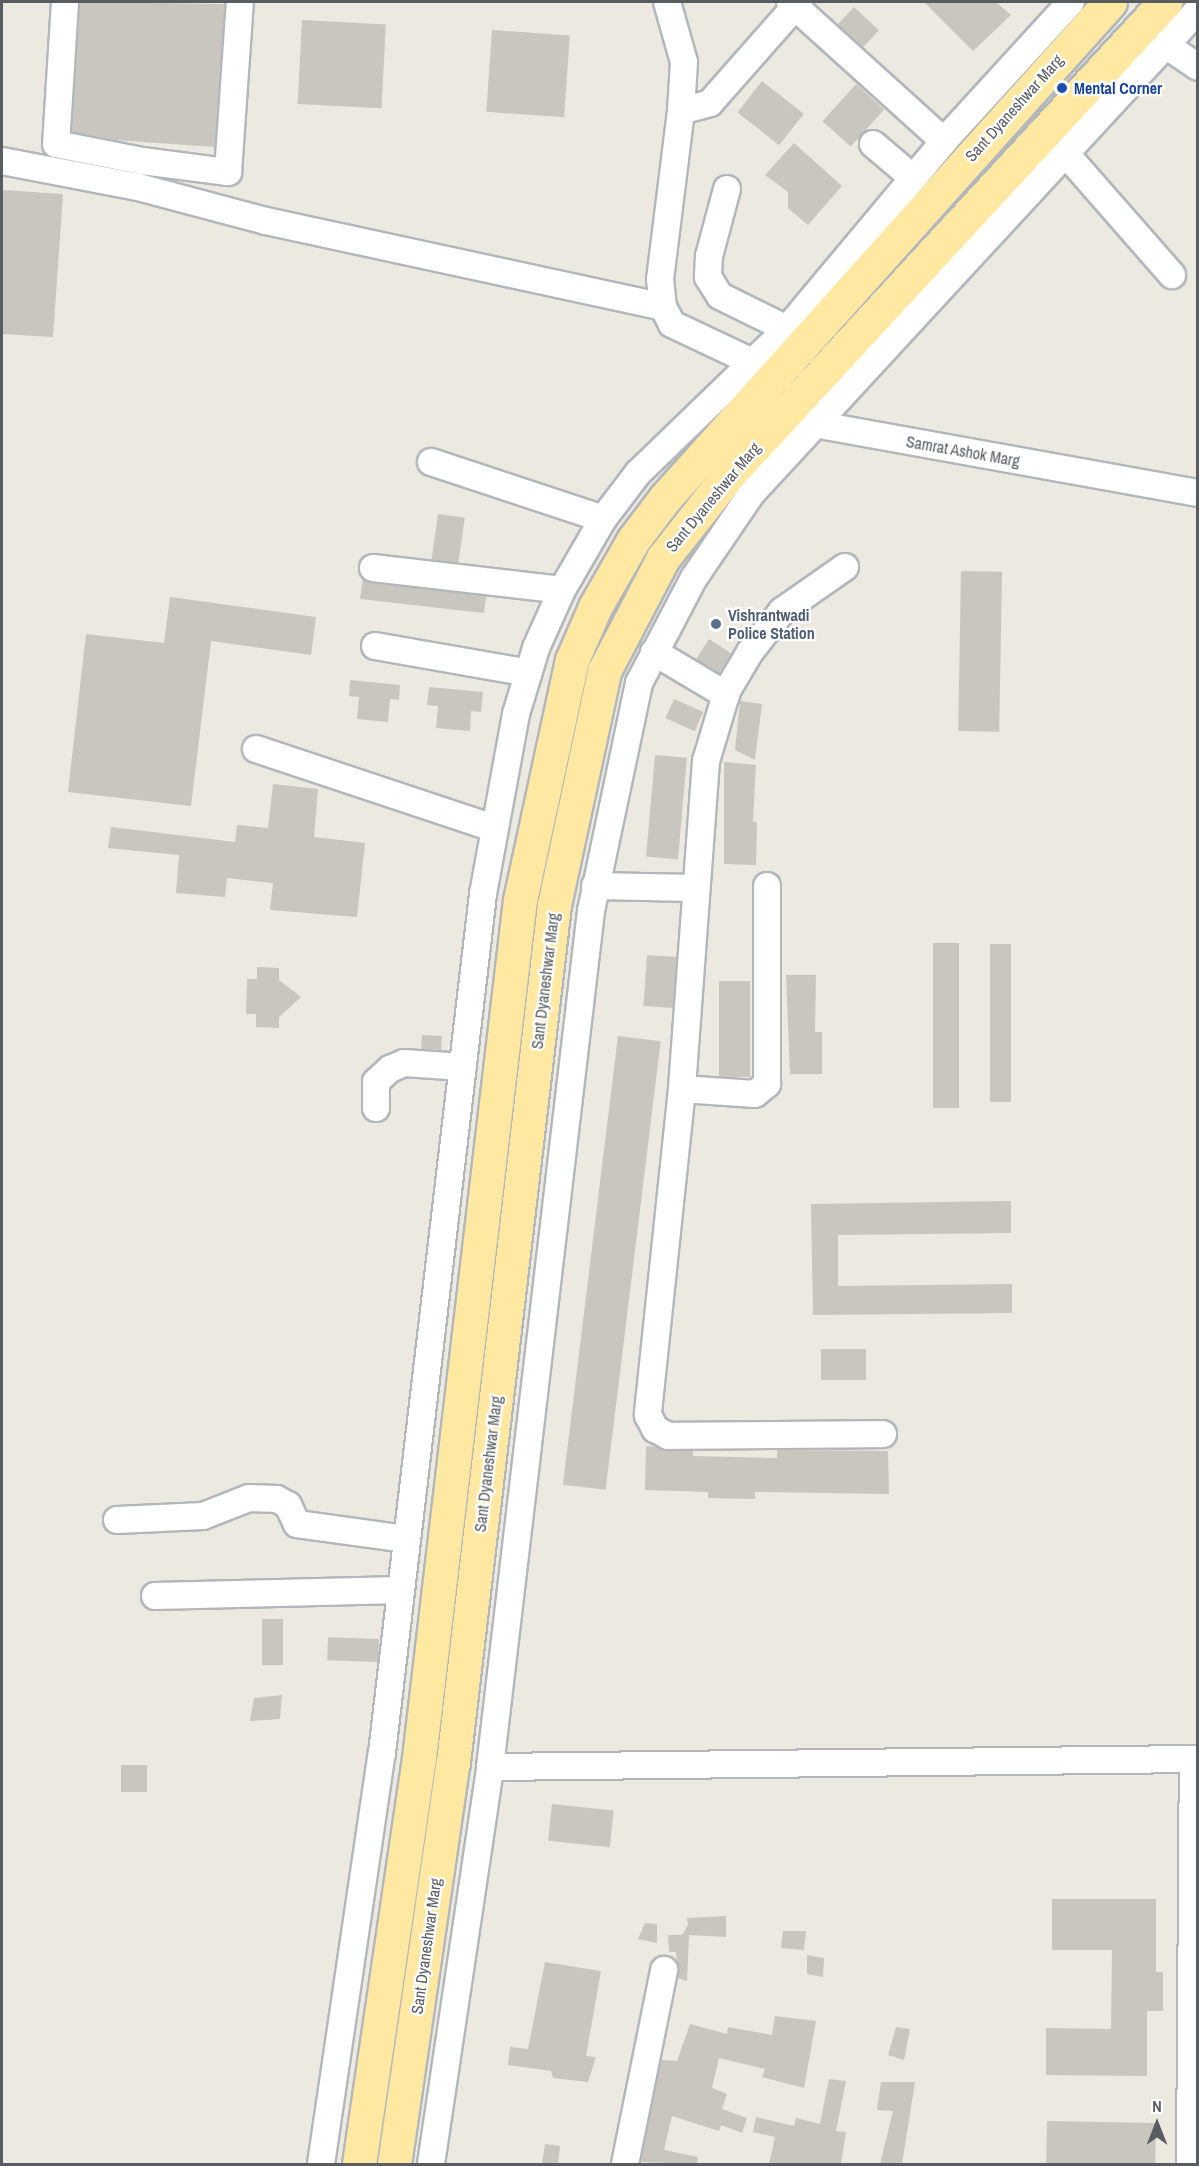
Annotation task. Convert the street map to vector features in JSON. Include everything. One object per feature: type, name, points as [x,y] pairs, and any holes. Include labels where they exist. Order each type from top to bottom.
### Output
[{"type":"main road","name":"Sant Dyaneshwar Marg","points":[[359,2164],[418,1758],[520,900],[556,722],[572,660],[595,607],[634,539],[704,452],[760,373],[1110,2]]},
{"type":"main road","name":"Sant Dyaneshwar Marg","points":[[394,2164],[453,1762],[554,905],[604,671],[663,558],[729,474],[803,415],[1165,2]]},
{"type":"street","points":[[65,2],[56,144],[142,161],[228,172],[240,2]]},
{"type":"street","points":[[667,2],[682,45],[681,111],[660,279],[663,307],[672,324],[760,373],[803,415]]},
{"type":"street","points":[[321,2164],[382,1753],[463,1067],[494,828],[516,714],[529,673],[562,590],[603,519],[646,465],[760,373],[787,329],[944,141],[1071,2]]},
{"type":"street","points":[[681,111],[699,109],[710,103],[794,4],[944,141]]},
{"type":"street","points":[[431,2164],[489,1767],[595,886],[634,705],[654,652],[719,538],[803,415],[1066,154],[1167,46],[1197,10]]},
{"type":"street","points":[[1167,46],[1197,67]]},
{"type":"street","points":[[873,144],[913,178]]},
{"type":"street","points":[[1066,154],[1173,276]]},
{"type":"street","points":[[2,161],[138,187],[277,223],[663,307]]},
{"type":"street","points":[[138,187],[142,161]]},
{"type":"street","points":[[727,189],[709,256],[708,277],[720,296],[787,329]]},
{"type":"street","name":"Samrat Ashok Marg","points":[[803,415],[1197,493]]},
{"type":"street","points":[[431,462],[603,519]]},
{"type":"street","points":[[845,567],[782,611],[750,652],[726,695],[706,761],[682,1089],[648,1415],[655,1429],[668,1436],[883,1434]]},
{"type":"street","points":[[373,568],[562,590]]},
{"type":"street","points":[[375,646],[529,673]]},
{"type":"street","points":[[654,652],[726,695]]},
{"type":"street","points":[[256,749],[494,828]]},
{"type":"street","points":[[595,886],[695,888]]},
{"type":"street","points":[[682,1089],[755,1094],[767,1084],[767,886]]},
{"type":"street","points":[[376,1108],[376,1082],[390,1069],[404,1063],[463,1067]]},
{"type":"street","points":[[117,1520],[203,1516],[249,1498],[277,1499],[288,1505],[297,1524],[407,1539]]},
{"type":"street","points":[[155,1596],[401,1590]]},
{"type":"street","points":[[489,1767],[1195,1759],[1194,2096],[1190,2164]]},
{"type":"street","points":[[625,2164],[664,1970]]},
{"type":"building","points":[[80,2],[225,4],[215,147],[115,140],[72,132]]},
{"type":"building","points":[[924,2],[996,2],[1011,15],[973,51]]},
{"type":"building","points":[[854,7],[879,30],[862,48],[838,25]]},
{"type":"building","points":[[302,20],[386,24],[381,108],[298,104]]},
{"type":"building","points":[[492,30],[570,35],[564,117],[486,112]]},
{"type":"building","points":[[762,81],[804,114],[779,145],[737,113]]},
{"type":"building","points":[[856,84],[884,109],[851,147],[823,121]]},
{"type":"building","points":[[794,143],[842,186],[808,225],[788,208],[788,192],[765,175]]},
{"type":"building","points":[[2,190],[63,194],[53,337],[2,334]]},
{"type":"building","points":[[438,514],[465,518],[458,563],[432,560]]},
{"type":"building","points":[[961,571],[1002,572],[999,732],[958,731]]},
{"type":"building","points":[[363,578],[371,583],[486,596],[484,613],[360,599]]},
{"type":"building","points":[[170,597],[316,617],[311,655],[211,641],[191,806],[68,792],[86,634],[164,643]]},
{"type":"building","points":[[709,639],[732,654],[719,674],[696,659]]},
{"type":"building","points":[[350,680],[400,685],[399,700],[390,699],[388,722],[357,719],[359,697],[349,696]]},
{"type":"building","points":[[429,687],[483,692],[481,712],[471,711],[470,731],[436,728],[438,706],[427,705]]},
{"type":"building","points":[[674,699],[703,712],[695,731],[665,718]]},
{"type":"building","points":[[740,701],[762,704],[755,760],[735,750]]},
{"type":"building","points":[[655,755],[687,758],[678,859],[646,857]]},
{"type":"building","points":[[724,762],[756,765],[753,822],[757,822],[756,865],[724,864]]},
{"type":"building","points":[[273,784],[318,789],[314,837],[365,843],[357,917],[270,910],[273,883],[227,878],[225,897],[176,893],[179,855],[108,848],[111,827],[235,842],[237,825],[268,828]]},
{"type":"building","points":[[933,943],[959,943],[959,1108],[933,1108]]},
{"type":"building","points":[[990,944],[1011,944],[1011,1102],[990,1102]]},
{"type":"building","points":[[647,955],[677,957],[673,1008],[643,1006]]},
{"type":"building","points":[[257,967],[279,968],[279,980],[301,997],[279,1017],[279,1028],[256,1027],[256,1014],[246,1014],[247,979],[257,979]]},
{"type":"building","points":[[786,975],[816,975],[815,1032],[822,1032],[822,1074],[790,1074]]},
{"type":"building","points":[[719,981],[750,981],[750,1077],[719,1077]]},
{"type":"building","points":[[422,1035],[442,1036],[441,1050],[421,1049]]},
{"type":"building","points":[[618,1036],[661,1041],[606,1490],[563,1485]]},
{"type":"building","points":[[1011,1201],[1011,1233],[838,1235],[838,1286],[1012,1284],[1012,1313],[813,1315],[811,1204]]},
{"type":"building","points":[[821,1349],[866,1349],[866,1380],[821,1380]]},
{"type":"building","points":[[646,1446],[693,1451],[693,1456],[777,1458],[777,1450],[888,1451],[889,1494],[755,1492],[755,1499],[708,1498],[708,1492],[645,1490]]},
{"type":"building","points":[[262,1619],[283,1619],[283,1665],[262,1665]]},
{"type":"building","points":[[328,1637],[379,1639],[378,1662],[327,1660]]},
{"type":"building","points":[[282,1695],[280,1719],[250,1721],[254,1698]]},
{"type":"building","points":[[121,1765],[147,1765],[147,1792],[121,1792]]},
{"type":"building","points":[[552,1804],[614,1810],[610,1847],[548,1841]]},
{"type":"building","points":[[1052,1899],[1156,1899],[1156,1972],[1163,1972],[1163,2011],[1147,2011],[1147,2076],[1046,2075],[1046,2028],[1111,2029],[1112,1950],[1052,1950]]},
{"type":"building","points":[[726,1916],[726,1937],[689,1935],[687,1981],[678,1978],[676,1952],[669,1952],[668,1935],[682,1935],[688,1925],[687,1918]]},
{"type":"building","points":[[645,1923],[657,1924],[657,1943],[638,1939]]},
{"type":"building","points":[[783,1931],[806,1931],[804,1950],[781,1948]]},
{"type":"building","points":[[807,1955],[824,1958],[823,1977],[807,1974]]},
{"type":"building","points":[[545,1962],[601,1971],[586,2056],[596,2057],[588,2082],[553,2078],[551,2071],[508,2065],[510,2047],[528,2049]]},
{"type":"building","points":[[775,2016],[816,2021],[804,2088],[762,2077],[765,2069],[719,2058],[712,2088],[727,2094],[722,2109],[747,2118],[742,2133],[721,2125],[719,2131],[672,2116],[664,2150],[698,2157],[697,2164],[641,2162],[661,2060],[677,2061],[690,2024],[727,2034],[728,2027],[772,2035]]},
{"type":"building","points":[[896,2027],[910,2029],[904,2060],[888,2055]]},
{"type":"building","points":[[829,2079],[846,2081],[836,2131],[846,2132],[841,2164],[769,2164],[775,2137],[753,2132],[756,2117],[794,2126],[796,2118],[820,2124]]},
{"type":"building","points":[[881,2082],[915,2082],[902,2164],[880,2164],[893,2111],[877,2110]]},
{"type":"building","points":[[1047,2121],[1156,2123],[1155,2164],[1046,2164]]},
{"type":"building","points":[[545,2144],[560,2146],[558,2164],[542,2164]]},
{"type":"place","name":"Mental Corner","points":[[1062,88]]},
{"type":"place","name":"Vishrantwadi Police Station","points":[[716,624]]}]
